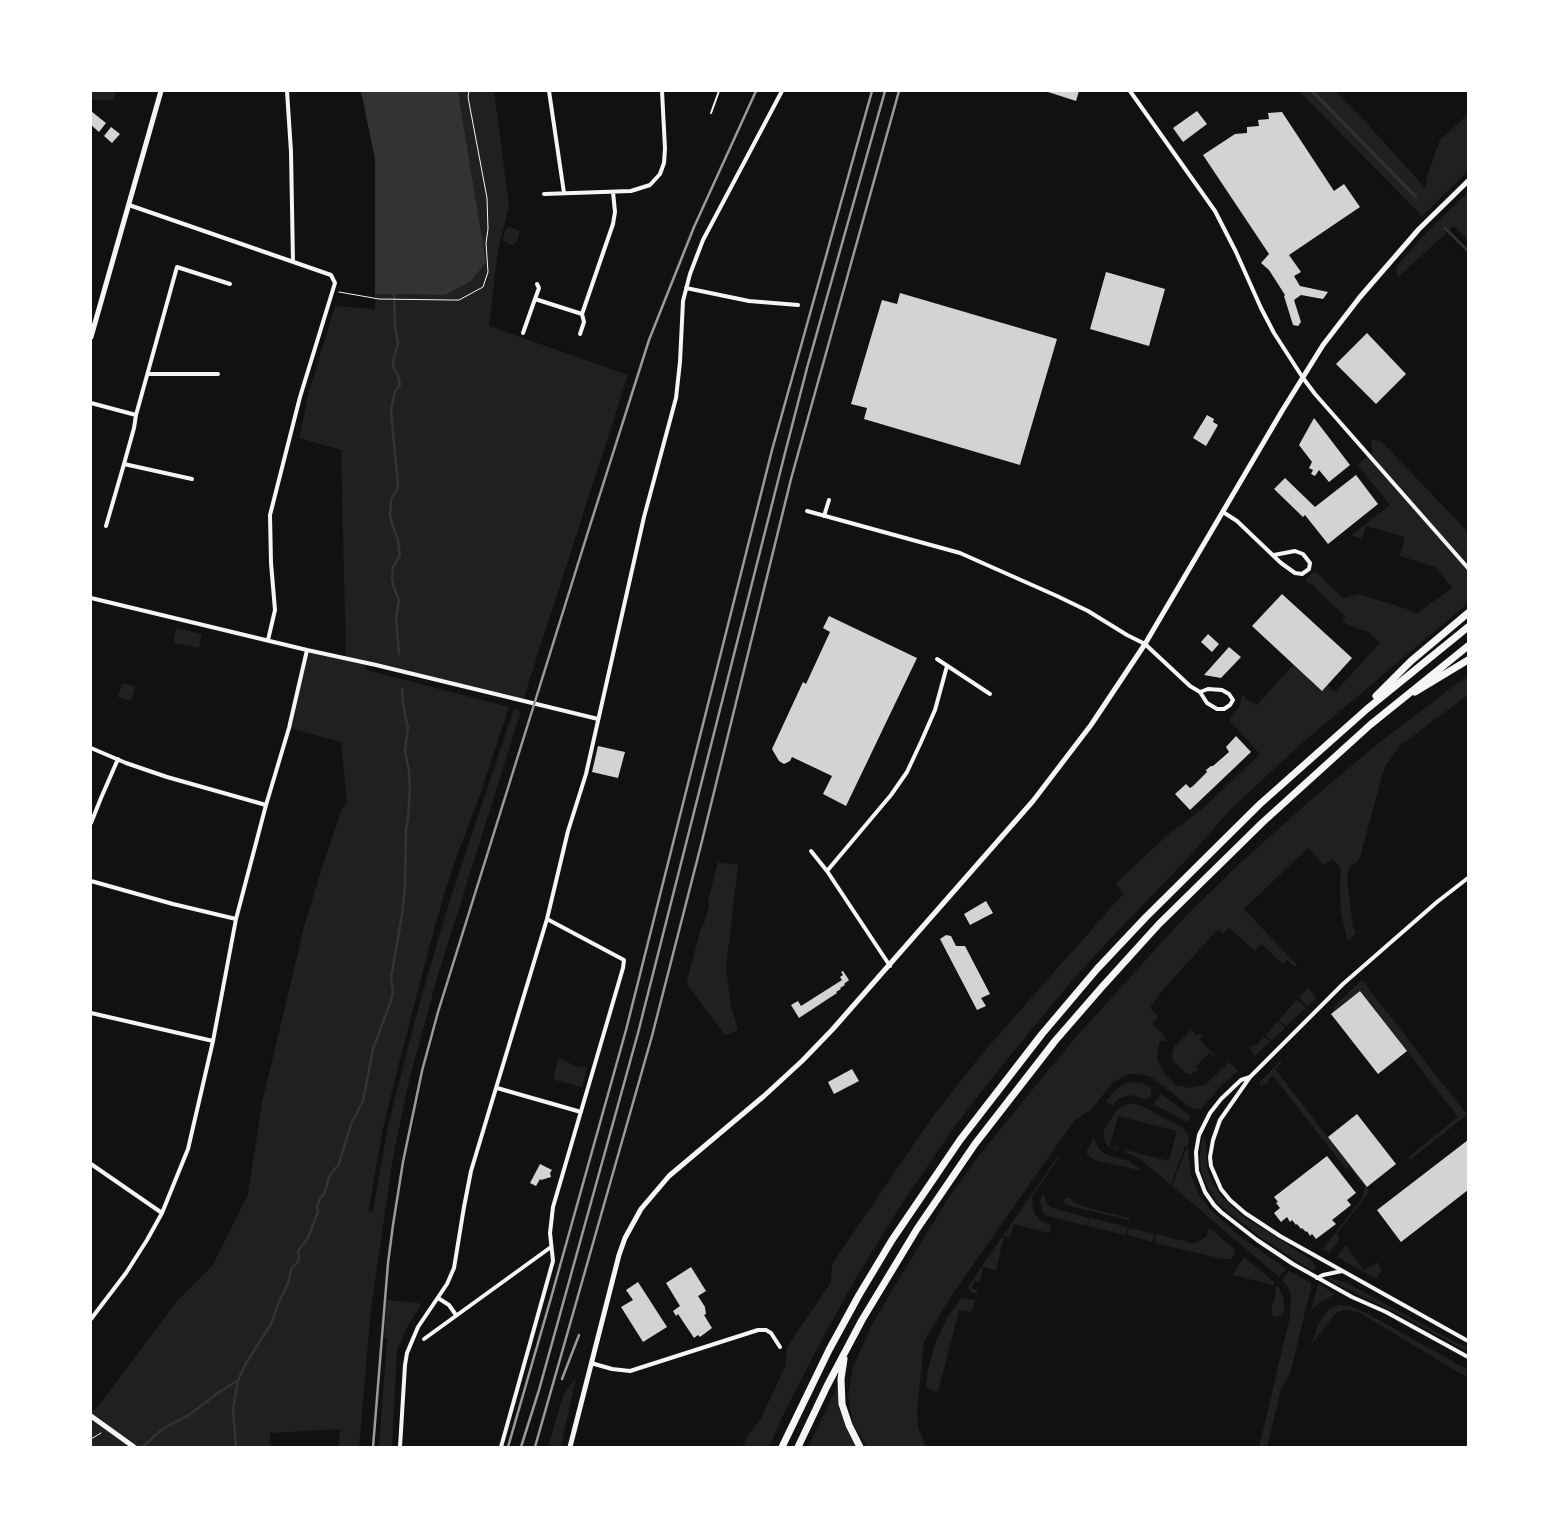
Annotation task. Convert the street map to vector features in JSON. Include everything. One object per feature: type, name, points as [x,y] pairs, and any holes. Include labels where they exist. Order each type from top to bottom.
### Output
[{"type":"highway","points":[[1336,735],[1411,661],[1468,613]]},
{"type":"highway","points":[[782,1447],[829,1350],[878,1264],[933,1178],[1011,1072],[1080,989],[1152,911],[1260,804],[1336,735],[1468,627]]},
{"type":"highway","points":[[798,1447],[854,1335],[902,1251],[946,1184],[1002,1107],[1069,1024],[1154,930],[1217,866],[1318,770],[1387,710],[1468,646]]},
{"type":"highway","points":[[1387,710],[1468,660]]},
{"type":"highway","points":[[854,1335],[843,1365],[841,1392],[845,1415],[860,1447]]},
{"type":"street","points":[[91,337],[161,91]]},
{"type":"street","points":[[287,91],[292,152],[293,262]]},
{"type":"street","points":[[549,91],[564,193]]},
{"type":"street","points":[[544,194],[631,191],[650,185],[660,174],[664,163],[662,91]]},
{"type":"street","points":[[400,1447],[407,1353],[418,1326],[447,1284],[454,1268],[472,1171],[547,919],[568,832],[586,774],[644,517],[676,398],[686,288],[703,240],[782,91]]},
{"type":"street","points":[[1130,91],[1214,211],[1236,252],[1274,333],[1303,378],[1468,568]]},
{"type":"street","points":[[570,1447],[619,1255],[625,1238],[641,1209],[657,1189],[679,1167],[764,1096],[808,1055],[890,966],[1061,767],[1145,644],[1324,345],[1360,297],[1419,229],[1468,181]]},
{"type":"street","points":[[580,334],[584,322],[582,314],[613,224],[615,212],[613,192]]},
{"type":"street","points":[[129,205],[332,275],[335,283],[300,397],[270,515],[271,563],[275,610],[268,640]]},
{"type":"street","points":[[106,526],[177,267],[230,284]]},
{"type":"street","points":[[523,333],[539,288],[537,284]]},
{"type":"street","points":[[686,288],[750,301],[798,305]]},
{"type":"street","points":[[535,299],[582,314]]},
{"type":"street","points":[[148,374],[218,374]]},
{"type":"street","points":[[91,403],[136,415]]},
{"type":"street","points":[[124,464],[192,478]]},
{"type":"street","points":[[824,516],[829,500]]},
{"type":"street","points":[[807,511],[960,553],[1067,600],[1145,644],[1190,686],[1200,692],[1207,703],[1224,710],[1230,705],[1232,700],[1229,694],[1222,690],[1208,689],[1200,692]]},
{"type":"street","points":[[1223,512],[1236,521],[1294,573],[1302,574],[1309,569],[1310,563],[1303,554],[1295,551],[1274,555]]},
{"type":"street","points":[[91,598],[598,719]]},
{"type":"street","points":[[91,1319],[126,1273],[147,1240],[162,1213],[188,1149],[213,1041],[236,919],[266,804],[289,728],[307,650]]},
{"type":"street","points":[[937,659],[990,694]]},
{"type":"street","points":[[827,871],[891,795],[907,772],[935,710],[948,666]]},
{"type":"street","points":[[91,748],[167,777],[266,804]]},
{"type":"street","points":[[91,823],[118,759]]},
{"type":"street","points":[[811,850],[890,966]]},
{"type":"street","points":[[1468,878],[1422,915],[1343,984],[1250,1077],[1224,1112],[1216,1128],[1210,1157],[1217,1182],[1226,1196],[1245,1213],[1280,1236],[1468,1340]]},
{"type":"street","points":[[91,881],[236,919]]},
{"type":"street","points":[[500,1447],[553,1261],[550,1233],[553,1207],[624,960],[547,919]]},
{"type":"street","points":[[91,1013],[213,1041]]},
{"type":"street","points":[[1250,1077],[1241,1080],[1212,1110],[1199,1135],[1196,1152],[1200,1180],[1205,1192],[1221,1212],[1257,1240],[1317,1278],[1352,1298],[1386,1312],[1468,1357]]},
{"type":"street","points":[[497,1088],[581,1112]]},
{"type":"street","points":[[91,1164],[162,1213]]},
{"type":"street","points":[[424,1339],[551,1247]]},
{"type":"street","points":[[1317,1278],[1342,1271]]},
{"type":"street","points":[[438,1298],[449,1305],[456,1314]]},
{"type":"street","points":[[592,1363],[612,1369],[630,1371],[758,1330],[766,1330],[771,1333],[780,1347]]},
{"type":"street","points":[[91,1416],[131,1445]]},
{"type":"lane","points":[[711,113],[720,91]]},
{"type":"path","points":[[333,290],[383,299],[459,300],[483,288],[488,272],[486,243],[488,229],[487,198],[468,91]]},
{"type":"path","points":[[91,1439],[101,1433]]},
{"type":"shaded area","points":[[91,91],[116,91],[114,100],[91,100]]},
{"type":"shaded area","points":[[361,91],[458,91],[486,262],[471,281],[445,295],[375,294],[375,159]]},
{"type":"shaded area","points":[[458,91],[494,91],[509,205],[498,250],[489,326],[628,375],[523,700],[364,663],[366,670],[509,707],[476,806],[454,863],[437,918],[383,1128],[368,1213],[373,1211],[388,1126],[415,1020],[447,909],[514,709],[521,711],[437,978],[409,1081],[393,1157],[371,1309],[359,1447],[339,1447],[340,1429],[270,1433],[270,1447],[91,1447],[91,1411],[96,1409],[178,1300],[213,1265],[248,1194],[262,1103],[304,927],[325,858],[342,809],[347,803],[341,742],[289,728],[307,650],[346,658],[341,450],[299,438],[309,392],[335,306],[375,309],[375,294],[445,295],[486,262]]},
{"type":"shaded area","points":[[1299,91],[1335,91],[1425,188],[1429,170],[1440,140],[1468,114],[1468,171],[1422,216]]},
{"type":"shaded area","points":[[1468,192],[1468,240],[1454,226],[1398,277],[1396,272],[1397,266],[1427,232]]},
{"type":"shaded area","points":[[509,227],[520,231],[514,245],[508,244],[503,240],[505,231]]},
{"type":"shaded area","points":[[1372,440],[1381,441],[1468,532],[1468,603],[1301,744],[1231,809],[1187,859],[1069,984],[955,1126],[901,1205],[857,1276],[819,1345],[783,1415],[769,1447],[742,1447],[761,1418],[786,1365],[787,1347],[831,1282],[832,1264],[931,1119],[981,1055],[1123,894],[1116,883],[1171,832],[1202,809],[1260,754],[1230,721],[1231,716],[1239,708],[1242,695],[1256,706],[1294,664],[1335,692],[1380,643],[1370,633],[1344,623],[1342,621],[1346,617],[1312,583],[1306,582],[1306,579],[1315,571],[1343,598],[1359,594],[1407,609],[1416,614],[1452,588],[1435,567],[1400,556],[1405,537],[1366,526],[1362,539],[1351,535],[1390,505],[1358,465],[1373,452]]},
{"type":"shaded area","points":[[176,628],[202,634],[199,648],[173,643]]},
{"type":"shaded area","points":[[1468,675],[1468,695],[1401,745],[1385,766],[1359,860],[1349,868],[1347,879],[1353,927],[1356,933],[1348,941],[1341,914],[1341,868],[1332,859],[1324,865],[1308,848],[1244,909],[1297,965],[1295,967],[1287,960],[1283,964],[1261,944],[1255,951],[1229,928],[1223,934],[1218,929],[1162,991],[1150,1008],[1158,1016],[1152,1024],[1163,1034],[1166,1041],[1160,1041],[1157,1060],[1164,1073],[1176,1085],[1190,1088],[1205,1085],[1229,1062],[1238,1071],[1221,1086],[1201,1109],[1195,1108],[1194,1110],[1151,1077],[1128,1074],[1112,1083],[1092,1109],[1074,1121],[954,1292],[924,1341],[917,1412],[918,1427],[926,1447],[867,1447],[853,1423],[848,1396],[853,1367],[871,1327],[895,1285],[948,1199],[980,1154],[1075,1038],[1183,919],[1235,868],[1305,805],[1375,746]]},
{"type":"shaded area","points":[[122,683],[135,686],[131,701],[118,697]]},
{"type":"shaded area","points":[[718,862],[738,865],[726,968],[731,1007],[738,1030],[725,1035],[688,986],[687,980],[709,906],[708,901]]},
{"type":"shaded area","points":[[1362,980],[1467,1115],[1410,1160],[1408,1157],[1458,1117],[1360,990],[1333,1012],[1334,1006]]},
{"type":"shaded area","points":[[1308,987],[1316,998],[1307,1006],[1299,997]]},
{"type":"shaded area","points":[[1297,1000],[1306,1008],[1286,1026],[1279,1020]]},
{"type":"shaded area","points":[[1278,1021],[1285,1028],[1270,1040],[1266,1035]]},
{"type":"shaded area","points":[[1191,1030],[1197,1035],[1200,1033],[1203,1035],[1199,1039],[1215,1056],[1209,1053],[1196,1066],[1199,1070],[1191,1074],[1186,1073],[1173,1061],[1172,1056],[1174,1047]]},
{"type":"shaded area","points":[[1264,1037],[1270,1042],[1254,1056],[1250,1049]]},
{"type":"shaded area","points":[[559,1058],[578,1067],[587,1068],[582,1087],[555,1080],[556,1078],[553,1077]]},
{"type":"shaded area","points":[[1280,1061],[1282,1062],[1275,1069],[1369,1192],[1337,1234],[1340,1239],[1329,1253],[1323,1249],[1363,1197],[1365,1187],[1349,1167],[1346,1169],[1273,1076],[1268,1080],[1269,1082],[1261,1086],[1259,1083]]},
{"type":"shaded area","points":[[1130,1082],[1148,1085],[1151,1088],[1151,1096],[1144,1099],[1130,1095],[1120,1098],[1112,1105],[1106,1102],[1114,1091]]},
{"type":"shaded area","points":[[1160,1093],[1191,1117],[1187,1122],[1155,1105],[1154,1103]]},
{"type":"shaded area","points":[[1131,1103],[1142,1106],[1185,1129],[1184,1131],[1189,1135],[1188,1146],[1185,1146],[1171,1185],[1140,1159],[1126,1152],[1126,1150],[1169,1161],[1177,1131],[1118,1116],[1110,1146],[1118,1148],[1118,1150],[1108,1146],[1104,1139],[1104,1130],[1116,1111]]},
{"type":"shaded area","points":[[1203,1137],[1206,1143],[1207,1167],[1211,1179],[1221,1196],[1244,1217],[1310,1259],[1315,1265],[1315,1269],[1311,1270],[1259,1236],[1217,1202],[1208,1188],[1201,1171],[1200,1154]]},
{"type":"shaded area","points":[[1094,1138],[1102,1152],[1129,1161],[1143,1171],[1094,1160],[1087,1154],[1087,1150]]},
{"type":"shaded area","points":[[1186,1149],[1188,1149],[1191,1176],[1206,1205],[1237,1234],[1286,1269],[1279,1277],[1172,1186]]},
{"type":"shaded area","points":[[1058,1156],[1060,1157],[1034,1193],[1032,1200],[1034,1213],[1041,1221],[1050,1225],[1049,1233],[1014,1224],[1010,1237],[1004,1236],[996,1270],[983,1267],[980,1282],[974,1281],[972,1289],[977,1290],[977,1293],[971,1292],[968,1288],[969,1285]]},
{"type":"shaded area","points":[[1044,1194],[1047,1204],[1052,1208],[1089,1218],[1087,1226],[1045,1215],[1040,1202]]},
{"type":"shaded area","points":[[1069,1197],[1074,1202],[1085,1207],[1130,1218],[1129,1220],[1066,1205],[1064,1199]]},
{"type":"shaded area","points":[[1090,1218],[1128,1227],[1125,1235],[1088,1226]]},
{"type":"shaded area","points":[[1129,1228],[1154,1234],[1153,1242],[1127,1235]]},
{"type":"shaded area","points":[[1209,1228],[1233,1248],[1235,1254],[1231,1259],[1222,1259],[1155,1243],[1156,1234],[1192,1243],[1197,1242],[1206,1237]]},
{"type":"shaded area","points":[[1346,1245],[1364,1271],[1377,1262],[1382,1270],[1376,1279],[1337,1257]]},
{"type":"shaded area","points":[[1244,1257],[1275,1283],[1273,1285],[1233,1275]]},
{"type":"shaded area","points":[[1289,1271],[1311,1283],[1311,1288],[1290,1374],[1281,1389],[1267,1447],[1259,1447],[1290,1317],[1291,1295],[1288,1287],[1282,1280]]},
{"type":"shaded area","points":[[1329,1277],[1349,1284],[1455,1342],[1468,1347],[1468,1352],[1402,1316],[1329,1280]]},
{"type":"shaded area","points":[[1318,1285],[1335,1294],[1311,1310]]},
{"type":"shaded area","points":[[1278,1286],[1283,1296],[1284,1312],[1276,1317],[1271,1312],[1276,1292],[1274,1289]]},
{"type":"shaded area","points":[[961,1298],[975,1300],[974,1306],[971,1312],[959,1310],[938,1392],[926,1388],[928,1369],[935,1344],[947,1318]]},
{"type":"shaded area","points":[[387,1300],[419,1303],[421,1305],[407,1327],[397,1351],[392,1447],[379,1447],[387,1339],[384,1338]]},
{"type":"shaded area","points":[[1339,1305],[1351,1306],[1368,1314],[1468,1370],[1468,1378],[1360,1313],[1349,1310],[1343,1310],[1335,1314],[1311,1345],[1323,1316],[1331,1308]]},
{"type":"shaded area","points":[[576,1378],[561,1447],[548,1447],[564,1393]]},
{"type":"shaded area","points":[[839,1384],[839,1408],[857,1447],[808,1447]]},
{"type":"building","points":[[1045,91],[1079,91],[1076,101]]},
{"type":"building","points":[[91,111],[106,123],[99,132],[91,125]]},
{"type":"building","points":[[1197,111],[1207,124],[1183,142],[1173,128]]},
{"type":"building","points":[[1282,112],[1334,191],[1344,184],[1360,207],[1289,255],[1301,272],[1294,276],[1300,286],[1328,292],[1323,299],[1301,295],[1294,300],[1301,322],[1298,326],[1293,325],[1285,295],[1269,270],[1261,263],[1269,254],[1203,155],[1235,134],[1247,133],[1247,127],[1259,126],[1258,120],[1269,119],[1268,113]]},
{"type":"building","points":[[111,127],[120,134],[112,143],[104,136]]},
{"type":"building","points":[[1106,272],[1165,289],[1149,346],[1090,329]]},
{"type":"building","points":[[900,293],[1057,339],[1020,465],[864,419],[867,408],[851,404],[882,300],[897,304]]},
{"type":"building","points":[[1367,333],[1406,374],[1376,404],[1336,364]]},
{"type":"building","points":[[1207,415],[1214,419],[1213,422],[1218,425],[1206,446],[1193,438]]},
{"type":"building","points":[[1314,418],[1350,465],[1329,482],[1319,470],[1315,476],[1311,474],[1313,470],[1309,468],[1312,462],[1299,445]]},
{"type":"building","points":[[1356,475],[1378,504],[1328,544],[1305,515],[1303,517],[1274,489],[1285,478],[1315,507]]},
{"type":"building","points":[[1282,594],[1352,658],[1322,691],[1252,626]]},
{"type":"building","points":[[829,616],[917,658],[846,806],[823,794],[832,776],[792,757],[790,761],[784,764],[779,761],[772,749],[803,682],[806,684],[830,632],[823,628]]},
{"type":"building","points":[[1208,634],[1219,644],[1212,652],[1201,642]]},
{"type":"building","points":[[1229,647],[1241,657],[1221,678],[1204,675]]},
{"type":"building","points":[[1236,736],[1251,752],[1190,810],[1175,794],[1186,784],[1190,788],[1193,786],[1207,772],[1206,770],[1229,752],[1226,747]]},
{"type":"building","points":[[598,746],[625,752],[618,778],[592,772]]},
{"type":"building","points":[[986,901],[993,913],[970,925],[964,914]]},
{"type":"building","points":[[946,935],[951,936],[956,946],[965,946],[990,994],[981,998],[986,1006],[977,1010],[940,939]]},
{"type":"building","points":[[843,971],[849,980],[845,985],[837,993],[799,1018],[791,1005],[798,1001],[801,1006],[842,980],[840,977],[843,975],[841,972]]},
{"type":"building","points":[[1360,991],[1407,1051],[1378,1074],[1331,1014]]},
{"type":"building","points":[[852,1069],[859,1081],[834,1094],[828,1082]]},
{"type":"building","points":[[1357,1114],[1396,1164],[1367,1187],[1328,1137]]},
{"type":"building","points":[[1468,1140],[1468,1190],[1401,1242],[1377,1210]]},
{"type":"building","points":[[1327,1156],[1356,1193],[1347,1200],[1351,1205],[1332,1220],[1336,1224],[1316,1239],[1292,1220],[1290,1222],[1287,1217],[1281,1222],[1274,1213],[1280,1208],[1274,1197]]},
{"type":"building","points":[[540,1164],[552,1170],[550,1173],[551,1177],[540,1179],[536,1186],[530,1183]]},
{"type":"building","points":[[691,1267],[706,1291],[698,1296],[705,1307],[706,1314],[704,1315],[712,1328],[700,1337],[698,1335],[694,1338],[678,1314],[676,1316],[673,1311],[680,1306],[666,1283]]},
{"type":"building","points":[[638,1282],[667,1327],[643,1342],[621,1307],[633,1300],[626,1290]]},
{"type":"waterway","points":[[1312,91],[1416,197]]},
{"type":"waterway","points":[[1445,228],[1468,251]]},
{"type":"waterway","points":[[394,292],[395,327],[398,343],[393,361],[400,385],[395,391],[391,411],[398,485],[391,500],[390,515],[398,540],[400,556],[393,567],[392,578],[399,600],[396,618],[399,654]]},
{"type":"waterway","points":[[236,1447],[233,1409],[238,1380],[245,1365],[271,1324],[289,1281],[291,1269],[298,1262],[298,1251],[308,1238],[318,1212],[317,1206],[324,1194],[330,1175],[339,1164],[351,1124],[363,1101],[373,1049],[393,992],[391,978],[405,886],[406,830],[410,788],[405,751],[408,728],[402,689]]},
{"type":"waterway","points":[[142,1447],[164,1428],[189,1415],[237,1381]]},
{"type":"railway","points":[[373,1447],[388,1263],[393,1225],[403,1162],[422,1071],[438,1012],[649,340],[694,227],[756,91]]},
{"type":"railway","points":[[508,1447],[626,1030],[772,450],[872,91]]},
{"type":"railway","points":[[521,1447],[539,1390],[638,1033],[807,368],[885,91]]},
{"type":"railway","points":[[535,1447],[652,1036],[791,479],[899,91]]},
{"type":"railway","points":[[562,1379],[579,1335]]}]
